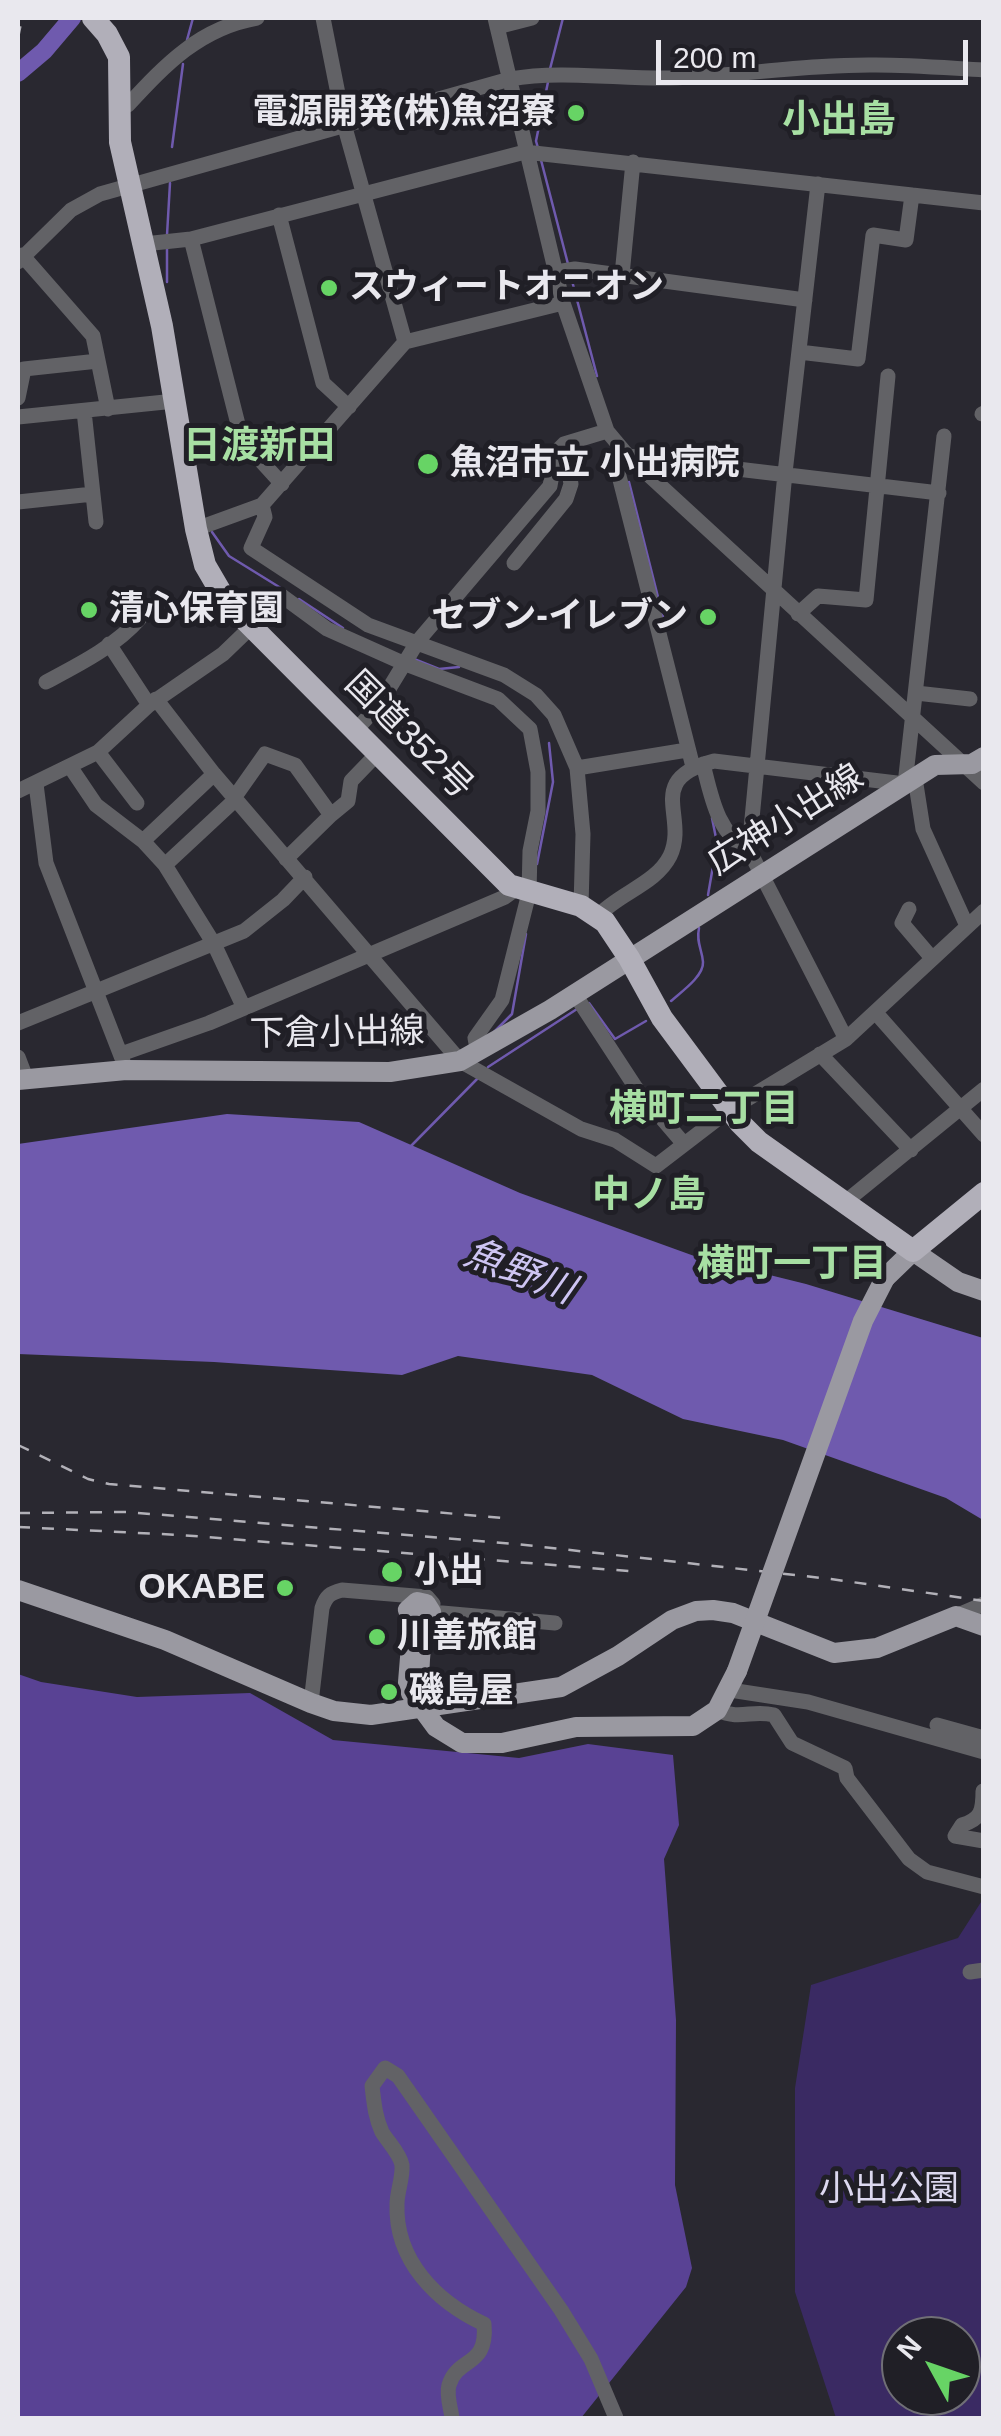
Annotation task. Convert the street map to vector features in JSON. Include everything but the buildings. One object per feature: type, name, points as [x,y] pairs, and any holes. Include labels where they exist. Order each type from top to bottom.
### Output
[{"type":"highway","name":"国道352号","points":[[96,20],[119,57],[120,142],[144,244],[205,565],[226,601],[250,628],[523,891]]},
{"type":"highway","points":[[523,891],[590,911],[612,930],[662,1018],[728,1110],[759,1142],[913,1251],[984,1193]]},
{"type":"main road","name":"広神小出線","points":[[629,958],[935,765],[974,760]]},
{"type":"main road","name":"下倉小出線","points":[[22,1079],[124,1062],[390,1072],[469,1057],[579,1001],[629,958]]},
{"type":"main road","points":[[431,1612],[420,1602],[408,1610],[412,1621],[408,1686],[438,1729],[452,1739],[477,1745],[576,1727],[693,1726],[717,1710],[734,1680],[863,1321],[884,1278],[913,1251],[958,1282],[984,1291]]},
{"type":"main road","points":[[18,1590],[154,1636],[311,1703],[371,1715],[527,1693],[574,1682],[672,1620],[696,1611],[733,1614],[834,1654],[877,1648],[956,1616],[984,1626]]},
{"type":"street","points":[[119,109],[128,105],[174,55],[236,21],[257,18]]},
{"type":"street","points":[[323,18],[344,124],[405,342]]},
{"type":"street","points":[[532,18],[496,22],[563,303],[607,432],[776,595],[913,716],[974,760],[984,783]]},
{"type":"street","points":[[108,408],[93,336],[20,258],[71,210],[100,194],[528,76],[721,76],[875,64],[984,70]]},
{"type":"street","points":[[144,244],[191,239],[524,152],[984,203]]},
{"type":"street","points":[[622,275],[633,162]]},
{"type":"street","points":[[818,184],[748,850],[846,1039]]},
{"type":"street","points":[[799,352],[858,359],[873,235],[906,240],[912,195]]},
{"type":"street","points":[[279,216],[323,383],[349,407]]},
{"type":"street","points":[[191,239],[242,440],[282,484]]},
{"type":"street","points":[[556,272],[575,269],[805,300]]},
{"type":"street","points":[[196,530],[262,505],[405,342],[563,303]]},
{"type":"street","points":[[18,398],[24,369],[98,360]]},
{"type":"street","points":[[798,614],[818,596],[866,600],[888,376]]},
{"type":"street","points":[[18,417],[175,401]]},
{"type":"street","points":[[84,411],[96,522]]},
{"type":"street","points":[[354,732],[379,705],[409,655],[550,486],[556,452],[564,444],[607,432]]},
{"type":"street","points":[[944,436],[913,716],[910,780],[923,829],[967,926]]},
{"type":"street","points":[[514,563],[566,499],[572,484],[564,444]]},
{"type":"street","points":[[628,456],[939,493]]},
{"type":"street","points":[[628,456],[617,468],[687,750],[698,766],[717,816],[740,846],[748,850]]},
{"type":"street","points":[[18,502],[94,494]]},
{"type":"street","points":[[262,505],[265,517],[250,548],[409,655],[498,699],[530,730],[538,772],[538,811],[502,1000],[475,1038],[469,1057]]},
{"type":"street","points":[[282,596],[327,629],[409,655],[504,674],[536,695],[554,715],[577,768],[590,911],[644,883],[672,854],[674,822],[670,798],[680,779],[698,766],[714,761],[910,780]]},
{"type":"street","points":[[46,682],[109,644],[140,618],[134,605]]},
{"type":"street","points":[[18,791],[98,752],[153,702],[223,654],[250,628]]},
{"type":"street","points":[[109,644],[153,702],[286,859],[306,877],[367,954],[469,1057],[581,1129],[614,1140],[656,1166],[728,1110],[846,1039],[984,911]]},
{"type":"street","points":[[916,693],[970,700]]},
{"type":"street","points":[[577,768],[687,750]]},
{"type":"street","points":[[98,752],[137,802]]},
{"type":"street","points":[[166,865],[235,798],[265,754],[295,765],[332,816]]},
{"type":"street","points":[[286,859],[348,801],[352,781],[377,754]]},
{"type":"street","points":[[70,768],[96,805],[143,841],[166,865],[214,944],[244,1008]]},
{"type":"street","points":[[143,841],[214,774]]},
{"type":"street","points":[[36,784],[46,863],[124,1062],[367,954],[523,891]]},
{"type":"street","points":[[18,1022],[244,931],[306,877]]},
{"type":"street","points":[[909,909],[902,923],[932,957]]},
{"type":"street","points":[[579,1001],[636,1088],[684,1144]]},
{"type":"street","points":[[876,1014],[984,1136]]},
{"type":"street","points":[[820,1054],[911,1150]]},
{"type":"street","points":[[18,1056],[22,1079]]},
{"type":"street","points":[[844,1203],[984,1089]]},
{"type":"street","points":[[311,1703],[322,1608],[326,1598],[342,1590],[427,1597],[432,1604],[431,1612],[556,1623]]},
{"type":"street","points":[[956,1616],[984,1604]]},
{"type":"street","points":[[734,1680],[984,1752]]},
{"type":"street","points":[[717,1710],[735,1718],[762,1712],[774,1715],[792,1744],[845,1768],[847,1778],[909,1860],[928,1872],[984,1887]]},
{"type":"street","points":[[937,1725],[984,1738]]},
{"type":"street","points":[[983,1790],[981,1814],[976,1821],[962,1826],[955,1836],[984,1842]]},
{"type":"street","points":[[452,2418],[449,2386],[459,2369],[476,2358],[485,2339],[484,2324],[454,2310],[426,2285],[401,2235],[397,2204],[402,2162],[380,2128],[372,2086],[385,2068],[398,2076],[552,2296],[591,2360],[616,2418]]},
{"type":"green space","name":"小出公園","points":[[983,1899],[983,2418],[836,2418],[795,2292],[795,2088],[811,1985],[958,1938]]},
{"type":"shaded area","points":[[18,1674],[41,1682],[137,1697],[250,1693],[333,1740],[519,1758],[588,1744],[673,1755],[679,1825],[664,1859],[676,2020],[675,2185],[692,2268],[686,2287],[581,2418],[18,2418]]},
{"type":"water","name":"魚野川","points":[[227,1114],[359,1122],[520,1193],[697,1257],[806,1284],[983,1338],[983,1520],[946,1498],[783,1440],[683,1419],[592,1375],[458,1356],[402,1375],[18,1354],[18,1144]]},
{"type":"waterway","points":[[18,73],[44,51],[72,18]]},
{"type":"waterway","points":[[187,40],[193,18]]},
{"type":"waterway","points":[[550,69],[563,18]]},
{"type":"waterway","points":[[172,147],[183,64]]},
{"type":"waterway","points":[[538,148],[536,141],[548,82]]},
{"type":"waterway","points":[[541,160],[568,264]]},
{"type":"waterway","points":[[167,235],[170,183]]},
{"type":"waterway","points":[[167,248],[167,282]]},
{"type":"waterway","points":[[571,277],[597,376]]},
{"type":"waterway","points":[[629,482],[663,617]]},
{"type":"waterway","points":[[212,532],[229,556],[284,590]]},
{"type":"waterway","points":[[299,599],[343,628]]},
{"type":"waterway","points":[[414,659],[439,669],[459,667]]},
{"type":"waterway","points":[[537,864],[553,782],[549,743]]},
{"type":"waterway","points":[[708,895],[717,843],[712,818]]},
{"type":"waterway","points":[[671,1001],[700,973],[699,928]]},
{"type":"waterway","points":[[494,1032],[512,1014],[526,934]]},
{"type":"waterway","points":[[589,1003],[615,1039],[646,1021]]},
{"type":"waterway","points":[[488,1067],[577,1009]]},
{"type":"waterway","points":[[411,1146],[479,1077]]},
{"type":"railway","points":[[18,38],[22,18]]},
{"type":"railway","points":[[18,1445],[88,1479],[109,1484],[503,1518]]},
{"type":"railway","points":[[18,1513],[127,1512],[516,1544],[831,1579],[984,1601]]},
{"type":"railway","points":[[18,1527],[181,1535],[640,1572]]},
{"type":"place","name":"電源開発(株)魚沼寮","points":[[576,113]]},
{"type":"place","name":"スウィートオニオン","points":[[329,288]]},
{"type":"place","name":"魚沼市立 小出病院","points":[[428,464]]},
{"type":"place","name":"清心保育園","points":[[89,610]]},
{"type":"place","name":"セブン-イレブン","points":[[708,617]]},
{"type":"place","name":"小出","points":[[392,1572]]},
{"type":"place","name":"OKABE","points":[[285,1588]]},
{"type":"place","name":"川善旅館","points":[[377,1637]]},
{"type":"place","name":"磯島屋","points":[[389,1692]]},
{"type":"district","name":"小出島","points":[[839,122]]},
{"type":"district","name":"日渡新田","points":[[259,448]]},
{"type":"district","name":"横町二丁目","points":[[704,1111]]},
{"type":"district","name":"中ノ島","points":[[649,1197]]},
{"type":"district","name":"横町一丁目","points":[[792,1266]]}]
